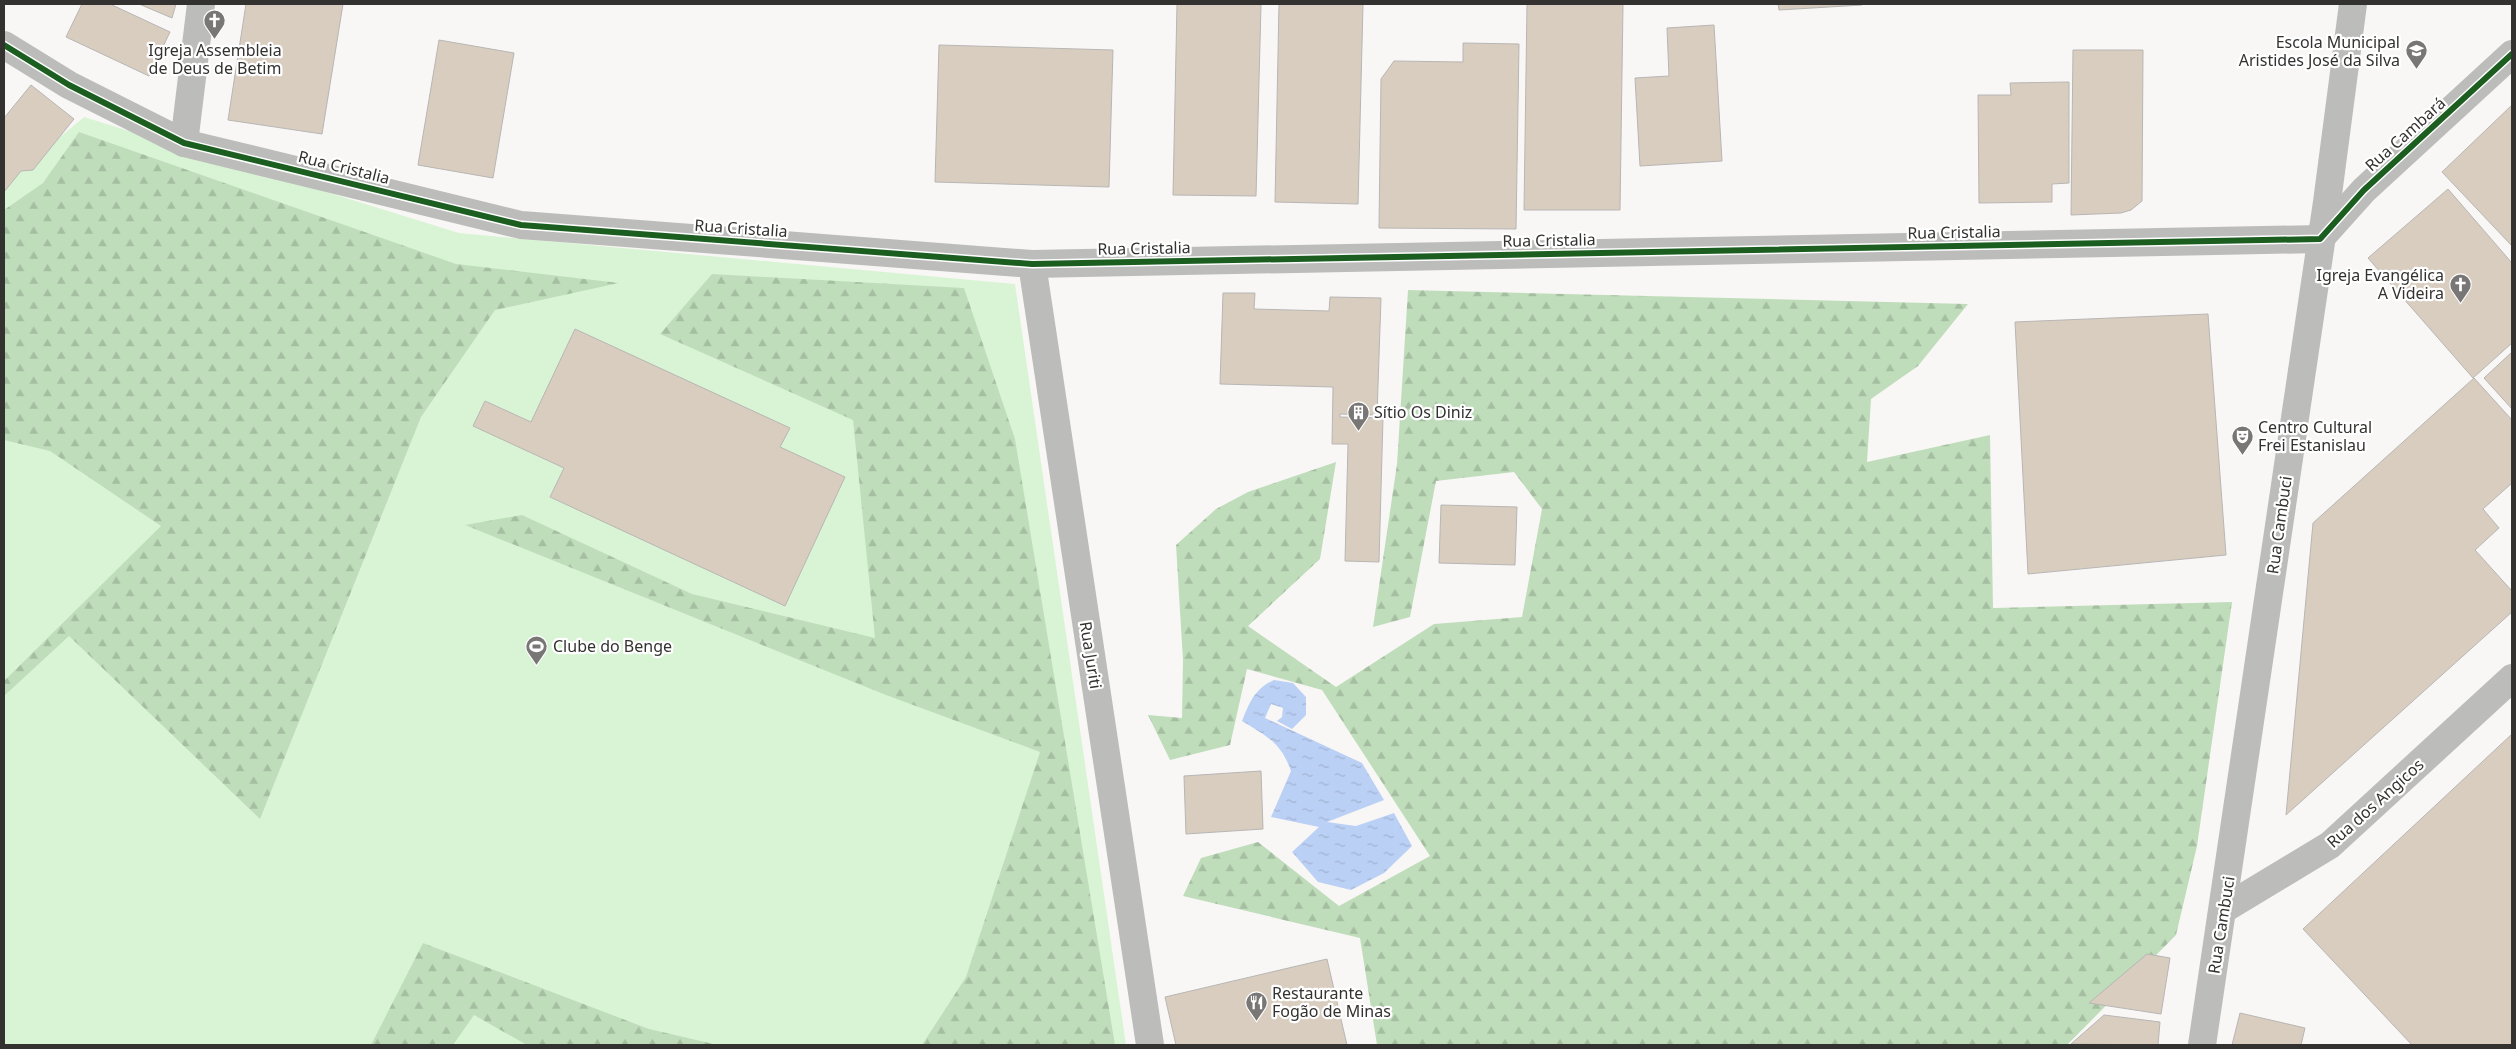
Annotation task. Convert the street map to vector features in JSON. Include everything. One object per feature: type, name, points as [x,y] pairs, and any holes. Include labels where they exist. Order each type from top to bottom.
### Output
[{"type":"street","points":[[184,143],[201,4]]},
{"type":"street","name":"Rua Cambuci","points":[[2202,1045],[2224,909],[2353,4]]},
{"type":"street","name":"Rua Cristalia","points":[[4,45],[69,85],[184,143],[521,225],[1032,264],[2320,239]]},
{"type":"street","name":"Rua Cambará","points":[[2320,239],[2364,190],[2512,54]]},
{"type":"street","name":"Rua Juriti","points":[[1032,264],[1150,1045]]},
{"type":"street","name":"Rua dos Angicos","points":[[2224,909],[2330,845],[2512,678]]},
{"type":"green space","name":"Clube do Benge","points":[[84,117],[459,233],[1015,284],[1126,1045],[4,1045],[4,184]]},
{"type":"green space","points":[[79,132],[456,264],[619,283],[495,310],[421,417],[260,819],[69,636],[4,696],[4,681],[161,526],[50,451],[4,440],[4,210],[43,183]]},
{"type":"green space","points":[[712,274],[964,288],[1015,439],[1115,1045],[922,1045],[966,977],[1040,752],[886,695],[465,525],[522,515],[692,594],[875,638],[853,420],[660,334]]},
{"type":"green space","points":[[1408,290],[1968,304],[1918,366],[1871,399],[1867,462],[1990,435],[1993,608],[2232,602],[2197,846],[2176,935],[2067,1045],[1377,1045],[1360,938],[1183,896],[1201,858],[1258,842],[1339,906],[1430,856],[1322,690],[1247,669],[1230,745],[1170,760],[1148,715],[1182,718],[1183,660],[1176,545],[1216,509],[1248,492],[1336,462],[1320,559],[1248,626],[1336,687],[1434,624],[1522,617],[1542,509],[1514,472],[1436,481],[1410,617],[1373,627],[1397,464]]},
{"type":"green space","points":[[423,943],[649,1029],[718,1045],[527,1045],[474,1015],[453,1045],[371,1045]]},
{"type":"water","points":[[1274,680],[1293,683],[1306,697],[1306,715],[1292,729],[1277,721],[1282,717],[1283,708],[1271,704],[1265,718],[1362,763],[1384,800],[1327,822],[1356,826],[1394,813],[1412,846],[1384,873],[1351,890],[1318,882],[1292,852],[1319,827],[1271,817],[1291,771],[1277,746],[1242,721],[1250,702],[1257,692],[1267,683]]},
{"type":"building","points":[[82,4],[110,4],[170,32],[149,76],[66,37]]},
{"type":"building","points":[[139,4],[176,4],[172,18]]},
{"type":"building","points":[[246,4],[343,4],[322,134],[228,120]]},
{"type":"building","points":[[1177,4],[1261,4],[1256,196],[1173,195]]},
{"type":"building","points":[[1279,4],[1363,4],[1358,204],[1275,202]]},
{"type":"building","points":[[1527,4],[1623,4],[1620,210],[1524,210]]},
{"type":"building","points":[[1778,4],[1862,4],[1862,5],[1779,10]]},
{"type":"building","points":[[1714,25],[1722,161],[1640,166],[1635,78],[1669,76],[1667,28]]},
{"type":"building","points":[[439,40],[514,53],[493,178],[418,165]]},
{"type":"building","points":[[1463,43],[1519,44],[1516,229],[1379,228],[1381,79],[1394,61],[1463,62]]},
{"type":"building","points":[[939,45],[1113,50],[1109,187],[935,182]]},
{"type":"building","points":[[2073,50],[2143,50],[2142,201],[2131,210],[2121,213],[2071,215]]},
{"type":"building","points":[[2069,82],[2069,183],[2052,184],[2052,202],[1979,203],[1978,95],[2011,95],[2010,83]]},
{"type":"building","points":[[31,85],[74,119],[33,170],[21,171],[4,192],[4,118]]},
{"type":"building","points":[[2512,105],[2512,246],[2442,172]]},
{"type":"building","name":"Igreja Evangélica A Videira","points":[[2448,189],[2512,263],[2512,343],[2473,378],[2368,258]]},
{"type":"building","name":"Sítio Os Diniz","points":[[1223,293],[1255,293],[1254,309],[1329,311],[1330,297],[1381,298],[1377,415],[1340,414],[1340,417],[1383,418],[1379,562],[1345,561],[1348,444],[1332,444],[1333,387],[1220,384]]},
{"type":"building","points":[[2208,314],[2226,555],[2028,574],[2015,322]]},
{"type":"building","points":[[575,329],[790,428],[780,447],[845,477],[785,606],[550,497],[564,468],[473,426],[485,401],[531,422]]},
{"type":"building","points":[[2512,352],[2512,409],[2484,378]]},
{"type":"building","points":[[2474,378],[2512,420],[2512,483],[2483,509],[2499,528],[2475,550],[2512,591],[2512,612],[2286,815],[2313,523]]},
{"type":"building","points":[[1441,505],[1517,507],[1515,565],[1439,563]]},
{"type":"building","points":[[2512,734],[2512,1045],[2412,1045],[2303,929]]},
{"type":"building","points":[[1261,771],[1263,829],[1186,834],[1184,776]]},
{"type":"building","points":[[2147,954],[2170,958],[2161,1014],[2089,1003]]},
{"type":"building","name":"Restaurante Fogão de Minas","points":[[1327,959],[1347,1045],[1176,1045],[1165,997]]},
{"type":"building","points":[[2240,1013],[2305,1028],[2301,1045],[2232,1045]]},
{"type":"building","points":[[2104,1015],[2160,1022],[2158,1045],[2071,1044]]},
{"type":"cycle path","points":[[4,45],[69,85],[184,143],[521,225],[1032,264],[2320,239],[2364,190],[2512,54]]},
{"type":"place","name":"Igreja Assembleia de Deus de Betim","points":[[215,40]]},
{"type":"place","name":"Escola Municipal Aristides José da Silva","points":[[2416,70]]},
{"type":"place","name":"Igreja Evangélica A Videira","points":[[2460,303]]},
{"type":"place","name":"Sítio Os Diniz","points":[[1358,431]]},
{"type":"place","name":"Centro Cultural Frei Estanislau","points":[[2242,455]]},
{"type":"place","name":"Clube do Benge","points":[[537,665]]},
{"type":"place","name":"Restaurante Fogão de Minas","points":[[1256,1021]]}]
